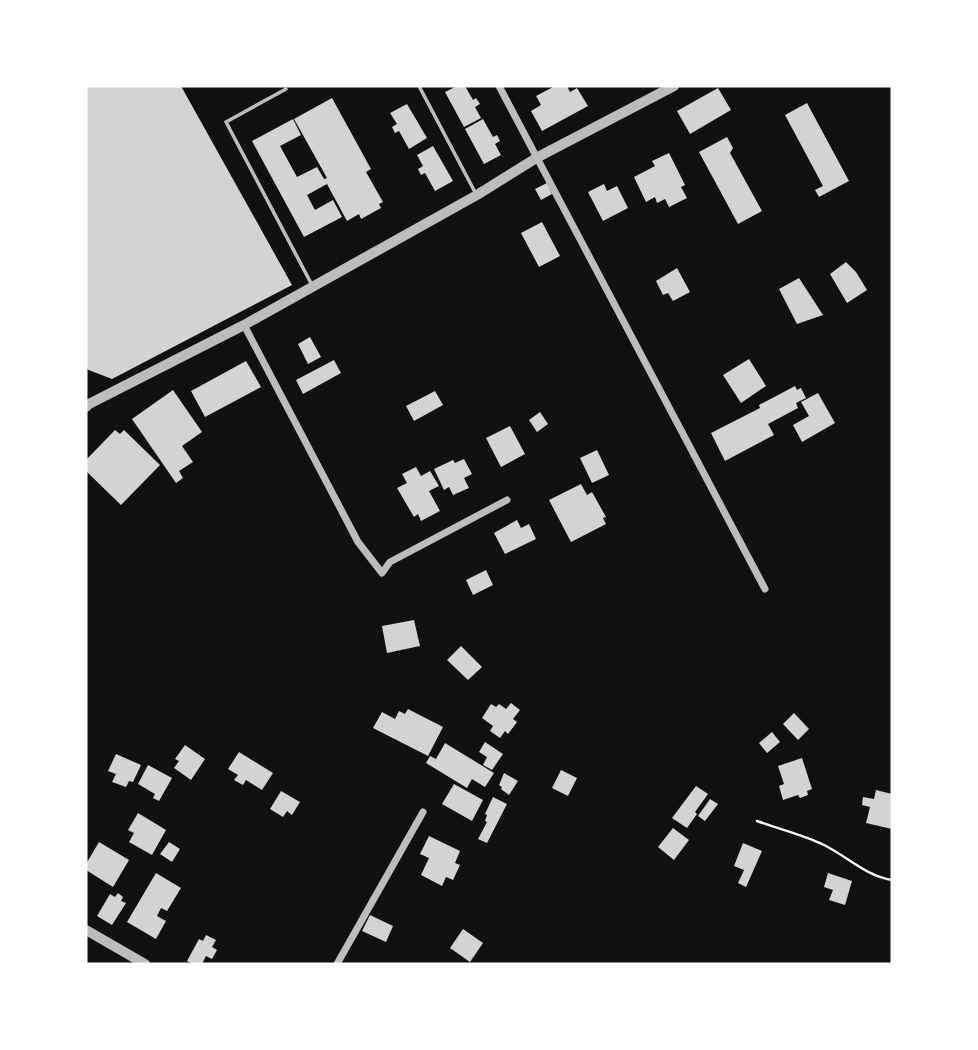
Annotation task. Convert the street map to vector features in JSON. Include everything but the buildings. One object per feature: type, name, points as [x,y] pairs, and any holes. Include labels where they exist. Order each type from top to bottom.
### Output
[{"type":"street","points":[[499,86],[765,589]]},
{"type":"street","points":[[87,403],[244,325],[477,195],[538,157],[674,86]]},
{"type":"street","points":[[244,325],[358,542],[382,573],[390,562],[507,500]]},
{"type":"street","points":[[337,964],[423,812]]},
{"type":"street","points":[[86,929],[145,964]]},
{"type":"lane","points":[[419,86],[477,195]]},
{"type":"lane","points":[[286,89],[226,121],[313,287]]},
{"type":"path","points":[[757,821],[824,845],[859,868],[882,879],[892,880]]}]
